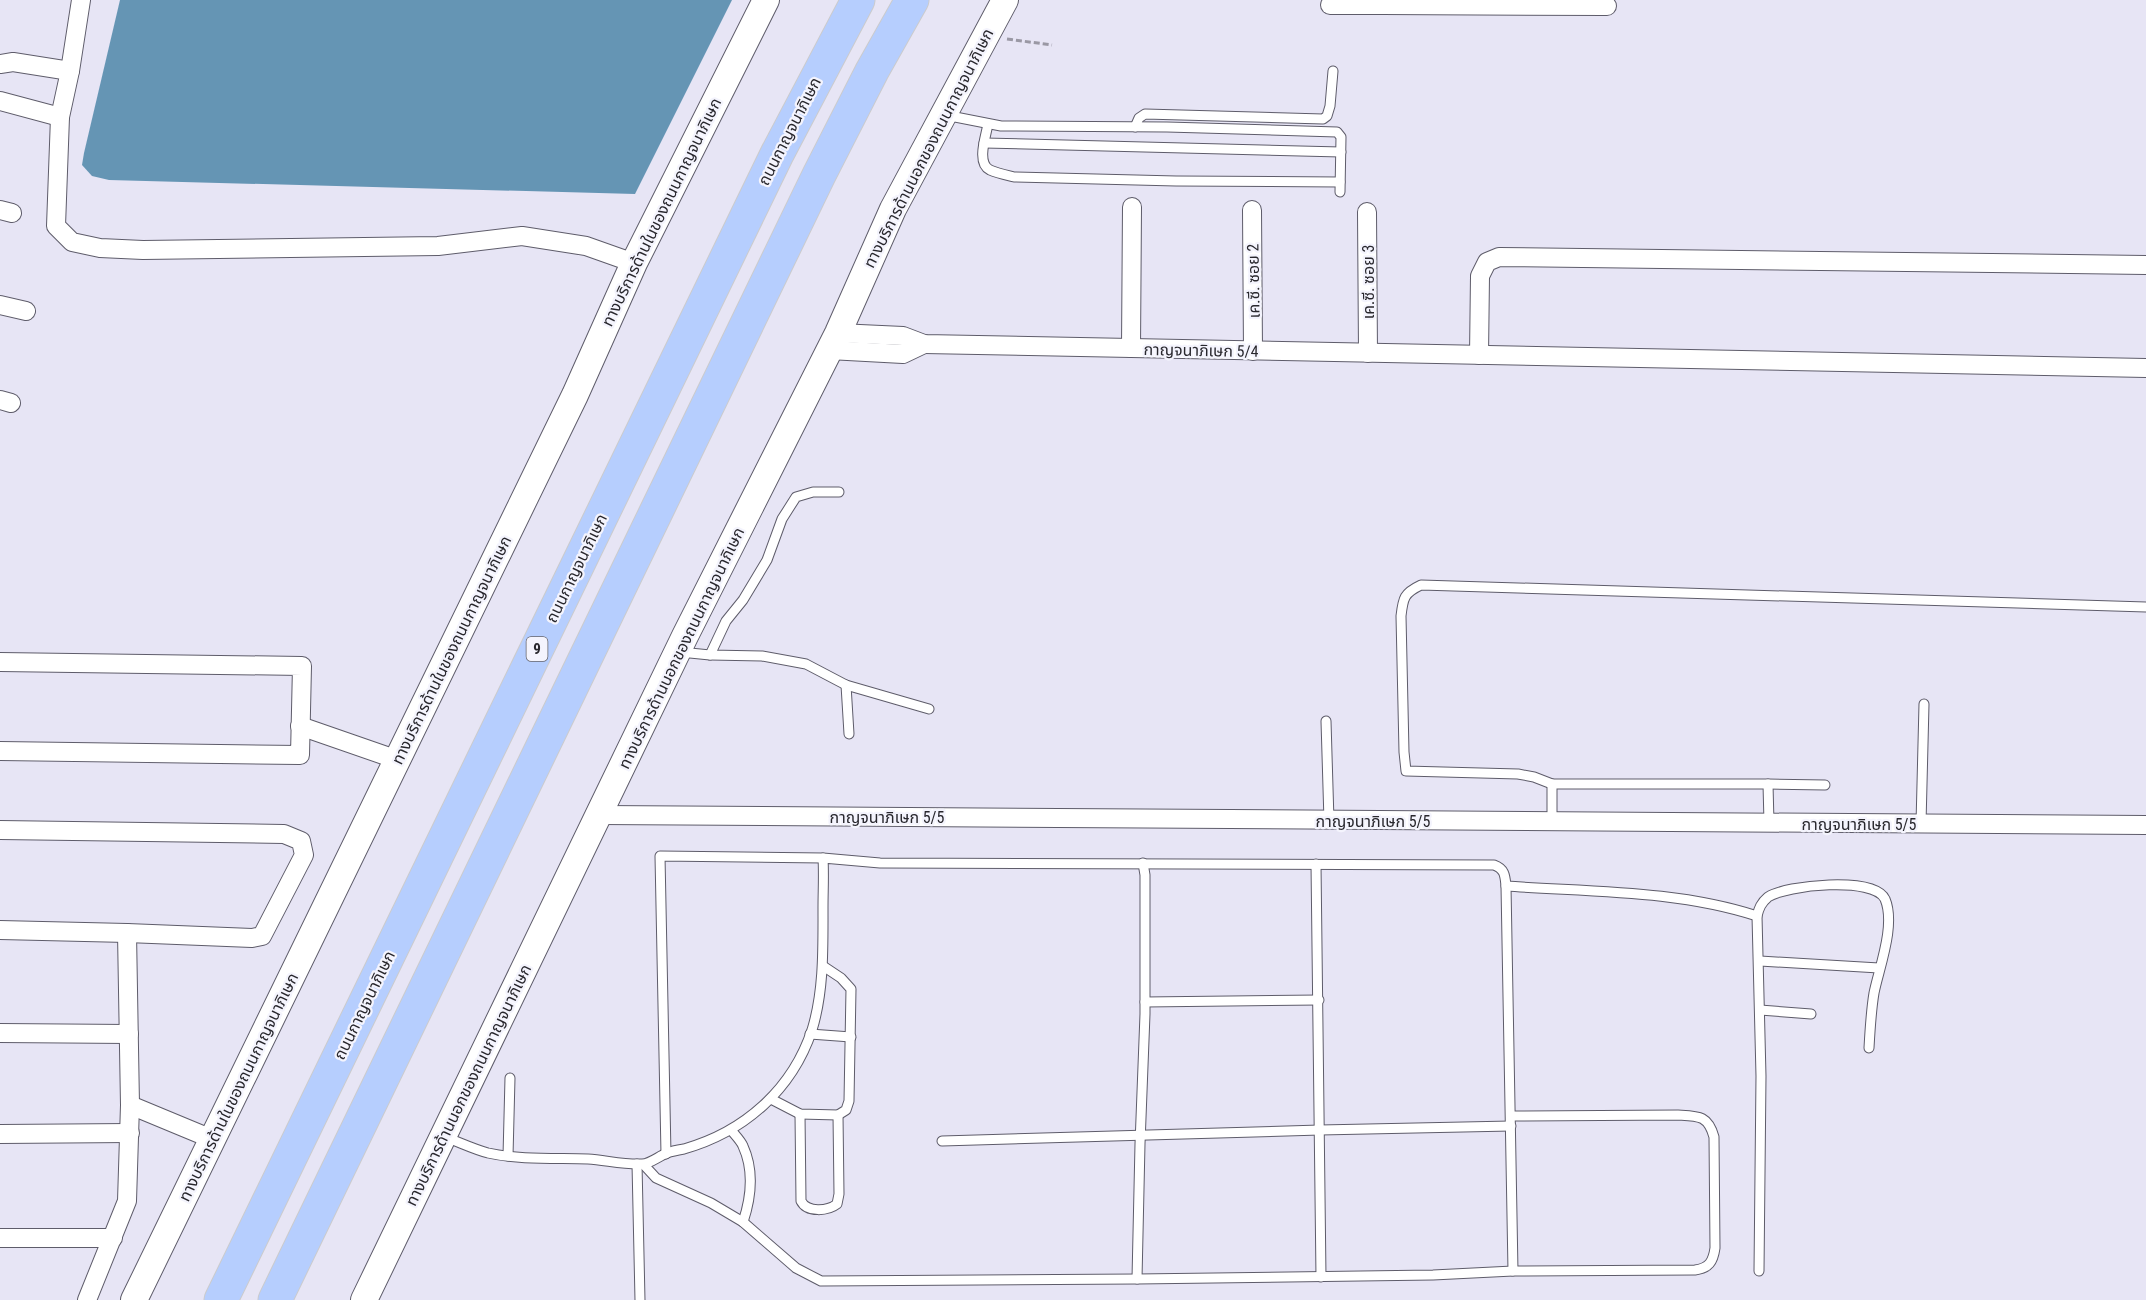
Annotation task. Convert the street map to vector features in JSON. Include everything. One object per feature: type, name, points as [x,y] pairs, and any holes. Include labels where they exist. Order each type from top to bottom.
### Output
[{"type":"highway","name":"ถนนกาญจนาภิเษก","points":[[221,1300],[777,154],[858,0]]},
{"type":"highway","points":[[276,1300],[814,185],[872,71],[912,0]]},
{"type":"main road","name":"ทางบริการด้านในของถนนกาญจนาภิเษก","points":[[134,1300],[575,394],[634,263],[766,0]]},
{"type":"main road","name":"ทางบริการด้านนอกของถนนกาญจนาภิเษก","points":[[364,1300],[678,652],[833,341],[893,209],[1005,0]]},
{"type":"street","points":[[81,0],[60,117],[56,226],[72,242],[100,248],[143,250],[438,246],[522,236],[586,246],[634,263]]},
{"type":"street","points":[[1330,5],[1383,2],[1607,6]]},
{"type":"street","points":[[0,63],[13,62],[70,71]]},
{"type":"street","points":[[0,101],[60,117]]},
{"type":"street","points":[[1131,348],[1132,207]]},
{"type":"street","name":"เค.ซี. ซอย 2","points":[[1252,210],[1253,351]]},
{"type":"street","name":"เค.ซี. ซอย 3","points":[[1367,212],[1368,353]]},
{"type":"street","points":[[1479,355],[1480,276],[1487,262],[1499,257],[2146,265]]},
{"type":"street","points":[[0,305],[26,311]]},
{"type":"street","name":"กาญจนาภิเษก 5/4","points":[[833,341],[903,336],[924,344],[2146,368]]},
{"type":"street","points":[[0,662],[302,666],[300,755],[0,751]]},
{"type":"street","points":[[300,726],[398,760]]},
{"type":"street","name":"กาญจนาภิเษก 5/5","points":[[600,815],[2146,825]]},
{"type":"street","points":[[0,830],[284,834],[301,841],[304,855],[262,936],[252,938],[0,930]]},
{"type":"street","points":[[87,1300],[127,1201],[130,1105],[127,933]]},
{"type":"street","points":[[0,1033],[129,1034]]},
{"type":"street","points":[[130,1105],[212,1139]]},
{"type":"street","points":[[0,1134],[130,1133]]},
{"type":"street","points":[[0,1238],[113,1238]]},
{"type":"lane","points":[[1135,127],[1139,118],[1145,114],[1323,119],[1327,117],[1330,106],[1333,71]]},
{"type":"lane","points":[[942,115],[1001,126],[1337,132],[1341,137],[1340,187],[1014,177],[989,170],[985,165],[982,153],[988,124]]},
{"type":"lane","points":[[984,143],[1341,152]]},
{"type":"lane","points":[[710,655],[726,621],[743,600],[767,560],[782,519],[796,497],[813,492],[839,492]]},
{"type":"lane","points":[[1825,785],[1552,784],[1518,774],[1406,771],[1401,616],[1403,599],[1410,590],[1421,585],[2146,607]]},
{"type":"lane","points":[[678,652],[762,656],[806,664],[846,685],[929,709]]},
{"type":"lane","points":[[846,685],[849,734]]},
{"type":"lane","points":[[1921,824],[1924,704]]},
{"type":"lane","points":[[1326,721],[1329,821]]},
{"type":"lane","points":[[1552,784],[1552,822]]},
{"type":"lane","points":[[1768,784],[1769,823]]},
{"type":"lane","points":[[666,1154],[660,856],[823,858],[880,863],[1494,865],[1501,868],[1505,874],[1506,886],[1513,1270]]},
{"type":"lane","points":[[443,1136],[486,1152],[507,1156],[591,1159],[641,1164],[732,1131],[771,1099],[805,1049],[820,989],[823,966],[825,885],[823,858]]},
{"type":"lane","points":[[1137,1279],[1145,1002],[1145,875],[1143,863]]},
{"type":"lane","points":[[1316,864],[1321,1277]]},
{"type":"lane","points":[[1759,1271],[1760,961],[1757,916],[1760,905],[1775,893],[1798,887],[1839,885],[1867,887],[1880,893],[1884,899],[1887,910],[1886,944],[1872,1006],[1869,1048]]},
{"type":"lane","points":[[1506,886],[1664,897],[1716,904],[1757,916]]},
{"type":"lane","points":[[1760,961],[1879,968]]},
{"type":"lane","points":[[771,1099],[800,1114],[838,1115],[846,1110],[849,1101],[851,989],[841,978],[823,966]]},
{"type":"lane","points":[[1145,1002],[1319,1000]]},
{"type":"lane","points":[[1760,1010],[1811,1014]]},
{"type":"lane","points":[[810,1034],[851,1037]]},
{"type":"lane","points":[[507,1156],[510,1078]]},
{"type":"lane","points":[[800,1114],[801,1201],[804,1206],[811,1209],[831,1209],[837,1204],[839,1194],[838,1115]]},
{"type":"lane","points":[[641,1164],[656,1178],[711,1203],[743,1222],[796,1268],[821,1281],[1321,1277],[1513,1270],[1705,1268],[1714,1257],[1714,1137],[1707,1121],[1694,1115],[1510,1116]]},
{"type":"lane","points":[[942,1141],[1511,1126]]},
{"type":"lane","points":[[732,1131],[743,1145],[750,1176],[749,1203],[743,1222]]},
{"type":"lane","points":[[640,1300],[641,1164]]},
{"type":"path","points":[[985,36],[1052,45]]},
{"type":"water","points":[[120,0],[732,0],[635,194],[109,180],[92,176],[82,165]]}]
